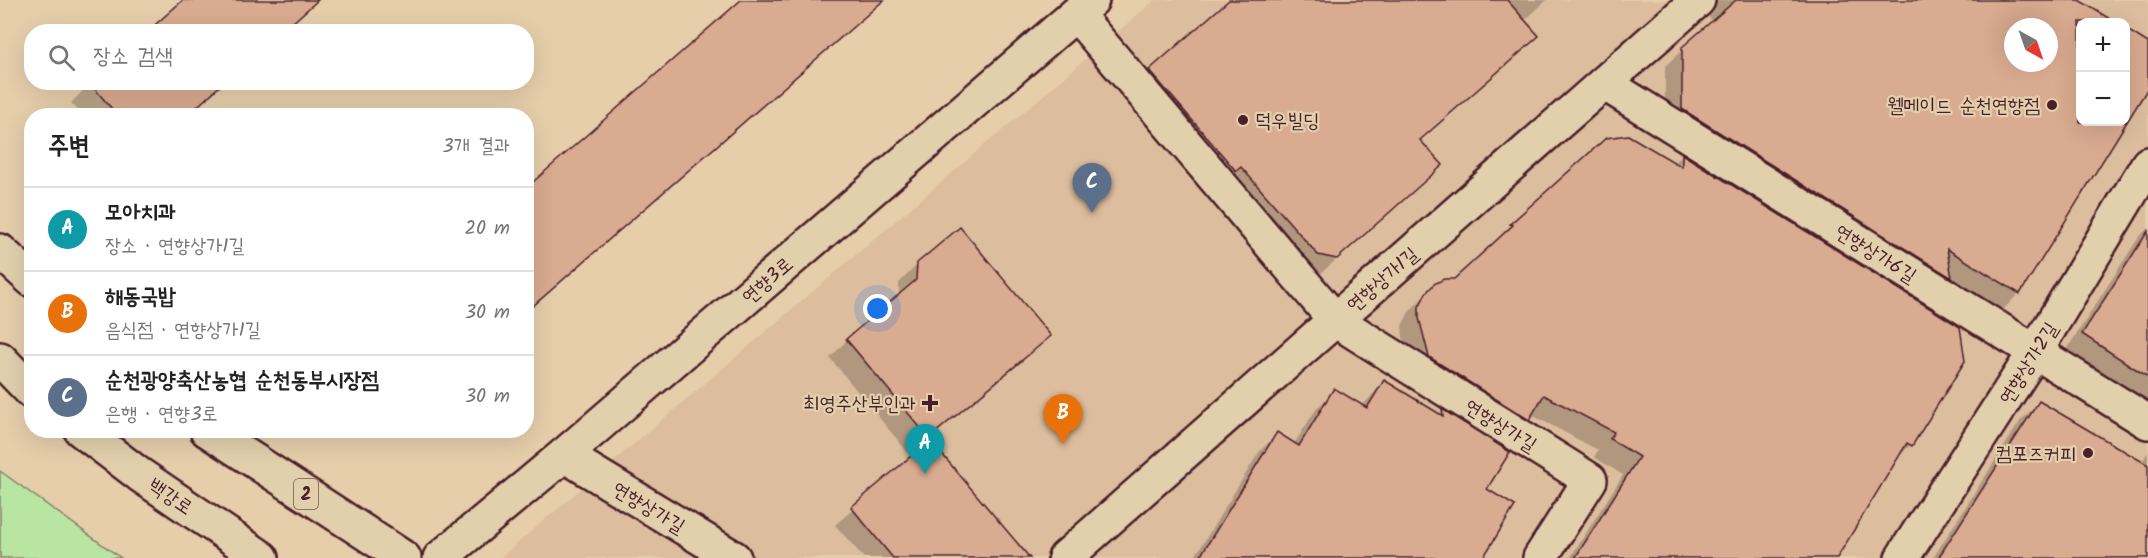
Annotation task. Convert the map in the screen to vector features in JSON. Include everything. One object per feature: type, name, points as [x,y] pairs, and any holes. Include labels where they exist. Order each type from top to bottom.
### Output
[{"type":"street","name":"연향상가1길","points":[[1065,558],[1698,0]]},
{"type":"street","points":[[1084,7],[1335,320]]},
{"type":"street","name":"연향3로","points":[[440,558],[564,455],[1084,7]]},
{"type":"street","name":"연향상가6길","points":[[1604,83],[2148,422]]},
{"type":"street","name":"연향상가2길","points":[[1902,558],[2035,352],[2148,164]]},
{"type":"street","points":[[0,251],[24,273]]},
{"type":"street","name":"연향상가길","points":[[1335,320],[1590,480],[1540,558]]},
{"type":"street","points":[[0,359],[24,384]]},
{"type":"street","name":"백강로","points":[[91,438],[140,475],[262,558]]},
{"type":"street","name":"2","points":[[219,438],[404,558]]},
{"type":"street","name":"연향상가길","points":[[564,455],[734,558]]},
{"type":"shaded area","points":[[1155,0],[2148,0],[2148,558],[500,558]]},
{"type":"green space","points":[[0,471],[121,558],[0,558]]},
{"type":"building","points":[[183,0],[318,0],[291,24],[156,24]]},
{"type":"building","points":[[741,0],[884,0],[534,305],[534,181]]},
{"type":"building","points":[[1229,0],[1507,0],[1539,36],[1420,140],[1443,165],[1337,259],[1318,255],[1241,167],[1236,171],[1149,70]]},
{"type":"building","points":[[1736,0],[2079,0],[2108,18],[2076,18],[2076,126],[2124,126],[2020,294],[1947,249],[1952,278],[1682,109],[1682,47]]},
{"type":"building","points":[[2130,32],[2148,43],[2148,88],[2130,117]]},
{"type":"building","points":[[96,90],[215,90],[196,108],[111,108]]},
{"type":"building","points":[[1628,135],[1682,167],[1682,154],[1960,327],[1965,361],[1912,446],[1907,443],[1837,558],[1575,558],[1639,457],[1610,439],[1614,432],[1544,395],[1529,420],[1429,357],[1419,318],[1419,307],[1434,284],[1444,279],[1454,279],[1513,225],[1510,224],[1606,138]]},
{"type":"building","points":[[960,227],[1051,336],[929,438],[846,339],[916,280],[917,263]]},
{"type":"building","points":[[2148,231],[2148,377],[2082,334]]},
{"type":"building","points":[[1384,380],[1443,416],[1442,409],[1510,452],[1487,489],[1515,506],[1483,558],[1199,558],[1277,432],[1299,446],[1334,388],[1367,408]]},
{"type":"building","points":[[2039,401],[2148,465],[2148,558],[1938,558]]},
{"type":"building","points":[[930,440],[1030,558],[893,558],[851,507]]},
{"type":"place","name":"웰메이드 순천연향점","points":[[2052,105]]},
{"type":"place","name":"덕우빌딩","points":[[1243,120]]},
{"type":"place","name":"순천광양축산농협 순천동부시장점","points":[[1092,213]]},
{"type":"place","name":"최영주산부인과","points":[[930,403]]},
{"type":"place","name":"해동국밥","points":[[1063,444]]},
{"type":"place","name":"컴포즈커피","points":[[2088,453]]},
{"type":"place","name":"모아치과","points":[[925,474]]}]
